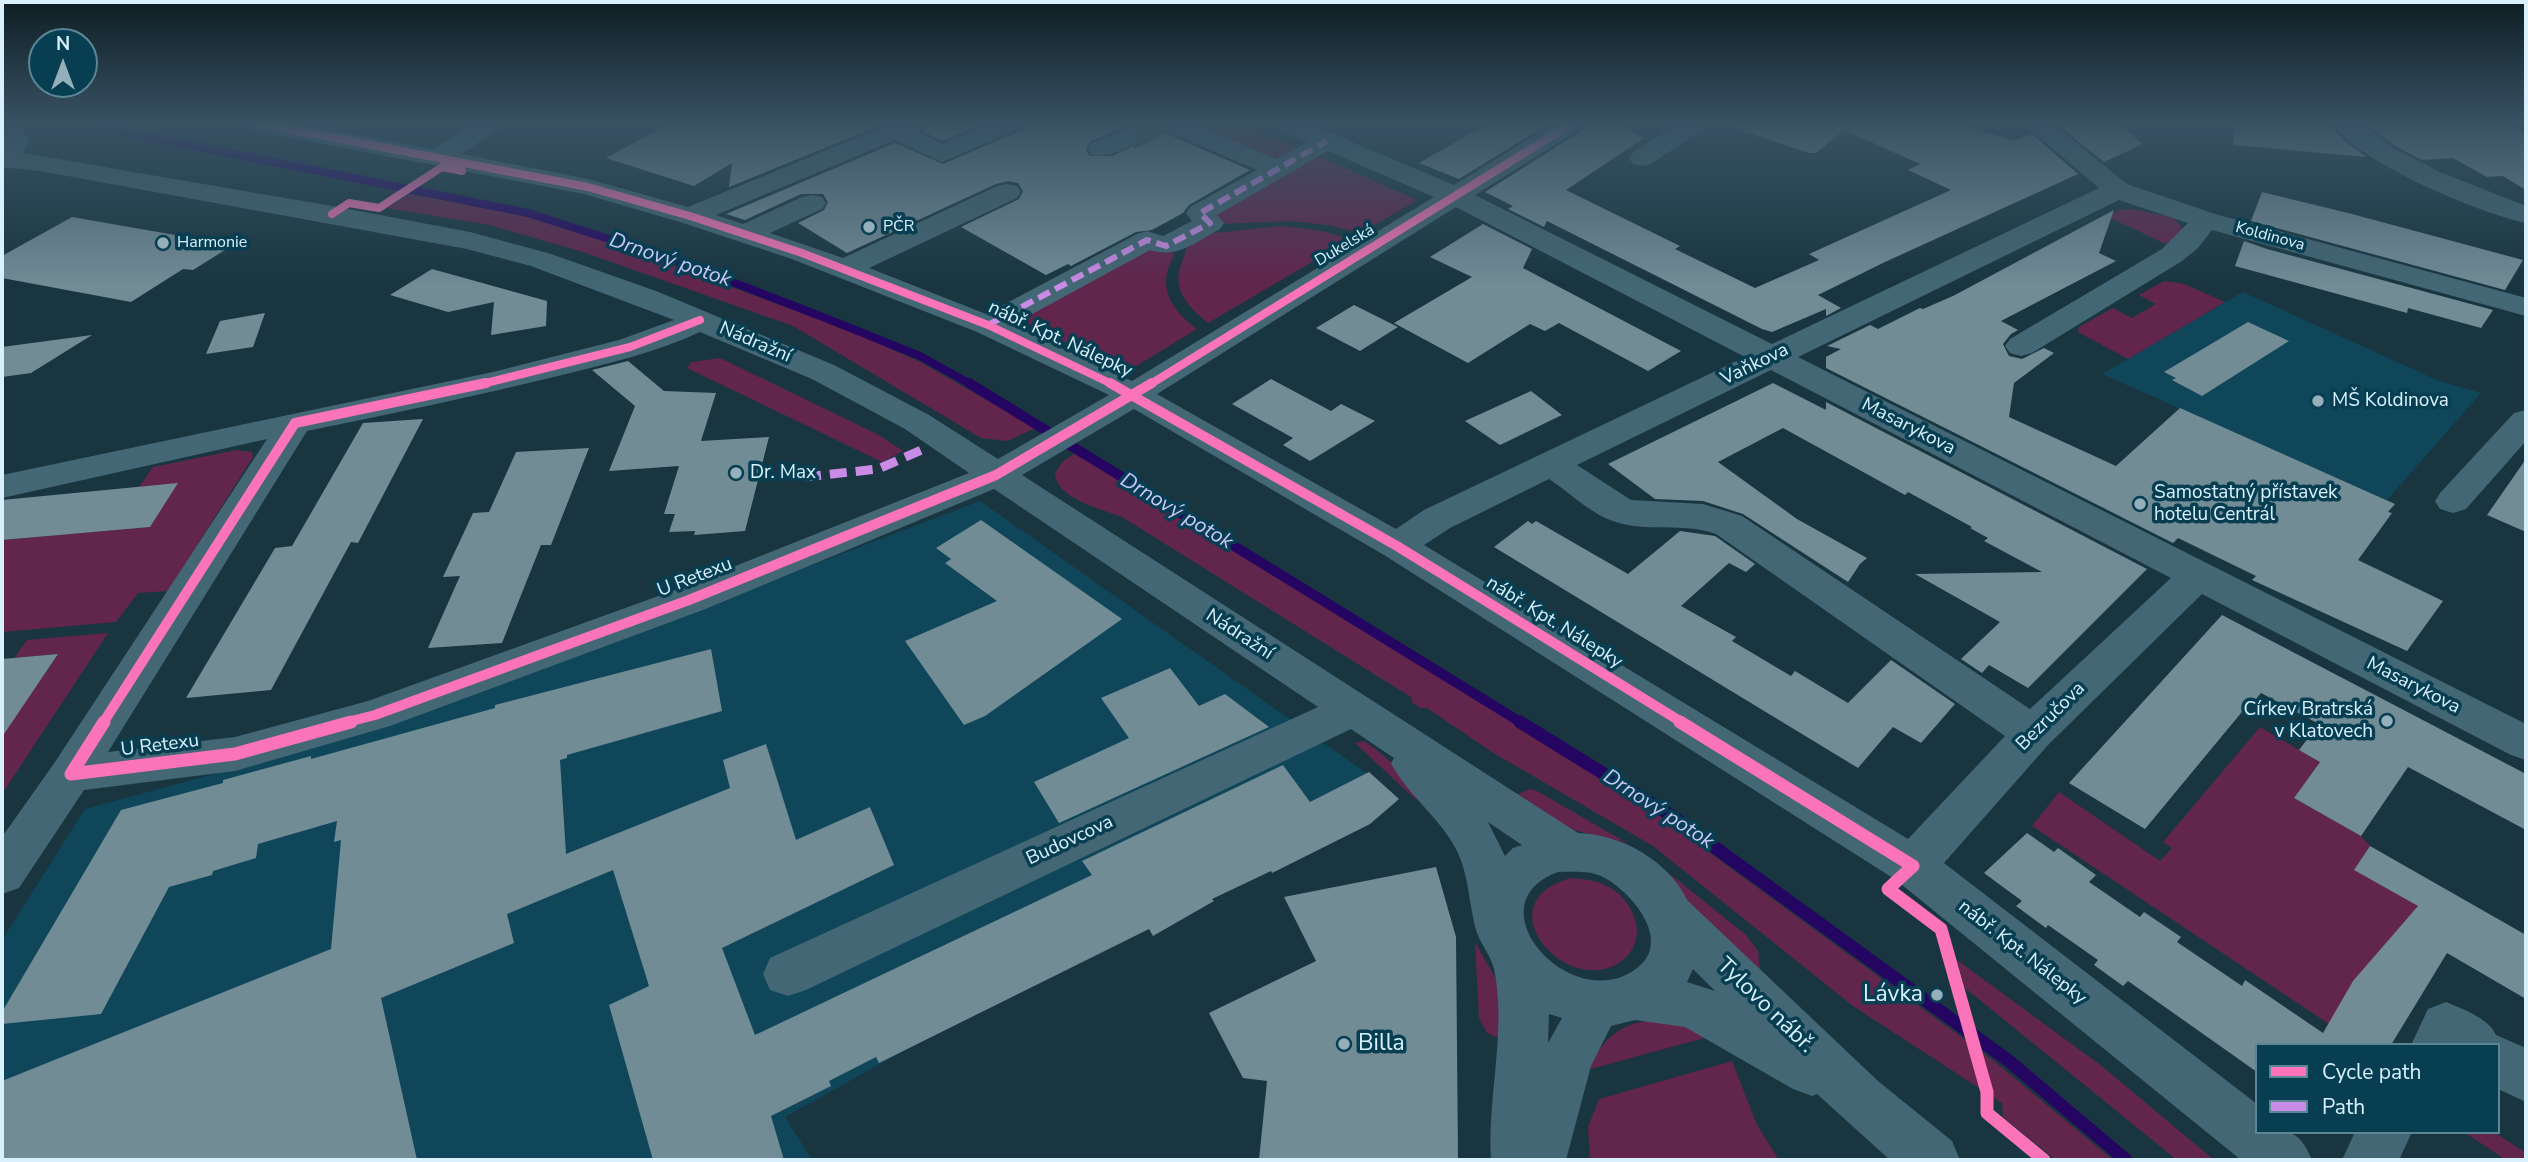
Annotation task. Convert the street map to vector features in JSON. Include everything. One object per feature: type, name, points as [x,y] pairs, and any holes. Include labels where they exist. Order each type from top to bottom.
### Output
[{"type":"street","name":"Nádražní","points":[[112,177],[315,211],[470,241],[541,260],[645,298],[823,372],[917,422],[1568,851]]},
{"type":"street","name":"nábř. Kpt. Nálepky","points":[[539,177],[588,187],[690,216],[844,269],[988,325],[1133,394],[1397,546],[1913,866],[2284,1160]]},
{"type":"street","points":[[690,216],[784,177]]},
{"type":"street","points":[[988,325],[1147,240],[1166,246],[1210,223],[1200,213],[1263,177]]},
{"type":"street","name":"Masarykova","points":[[1412,177],[1456,196],[2526,743]]},
{"type":"street","name":"Dukelská","points":[[1099,416],[1486,177]]},
{"type":"street","name":"Koldinova","points":[[2102,177],[2117,190],[2205,220],[2522,296]]},
{"type":"street","points":[[2430,177],[2526,215]]},
{"type":"street","name":"Vaňkova","points":[[1397,546],[1437,519],[1550,463],[2117,190]]},
{"type":"street","points":[[844,269],[1007,192]]},
{"type":"street","points":[[745,234],[812,203]]},
{"type":"street","points":[[2021,346],[2172,255],[2188,242],[2205,220]]},
{"type":"street","points":[[645,298],[709,306],[771,332],[798,361]]},
{"type":"street","points":[[2,486],[515,377],[632,348],[670,335],[700,320]]},
{"type":"street","name":"U Retexu","points":[[71,774],[235,754],[375,715],[689,600],[996,475],[1099,416]]},
{"type":"street","points":[[2453,502],[2526,420]]},
{"type":"street","name":"U Retexu","points":[[71,774],[295,423]]},
{"type":"street","points":[[1550,463],[1623,512],[1703,516],[1730,525],[2034,733]]},
{"type":"street","name":"Bezručova","points":[[1913,866],[2034,733],[2197,576]]},
{"type":"street","name":"Nádražní","points":[[1368,719],[1462,823],[1481,851],[1491,880],[1498,916],[1504,940],[1518,964],[1549,990],[1577,1001],[1616,1000],[1657,983],[1671,963],[1676,940],[1671,915],[1651,885],[1629,868],[1595,854],[1568,851],[1543,856],[1516,873],[1506,886],[1498,916]]},
{"type":"street","name":"Budovcova","points":[[788,974],[1313,727],[1368,719]]},
{"type":"street","points":[[2,874],[71,774]]},
{"type":"street","name":"Tylovo nábř.","points":[[1671,915],[1859,1098],[1932,1160]]},
{"type":"street","name":"Nádražní","points":[[1518,964],[1524,1011],[1517,1128],[1519,1160]]},
{"type":"street","name":"Nádražní","points":[[1538,1160],[1566,1061],[1616,1000]]},
{"type":"street","name":"Tylovo nábř.","points":[[1616,1000],[1679,1002],[1700,1009],[1859,1098]]},
{"type":"street","points":[[2438,1043],[2446,1026],[2473,1043]]},
{"type":"street","points":[[2500,1060],[2526,1077]]},
{"type":"street","points":[[2370,1160],[2384,1134]]},
{"type":"shaded area","points":[[1276,177],[1365,177],[1417,200],[1361,233],[1328,225],[1292,221],[1220,224],[1214,213]]},
{"type":"shaded area","points":[[410,194],[528,216],[615,244],[850,331],[920,362],[1036,428],[1007,441],[981,438],[793,326],[583,252],[490,225],[387,208]]},
{"type":"shaded area","points":[[2133,209],[2174,218],[2185,232],[2166,244],[2106,216],[2120,210]]},
{"type":"shaded area","points":[[1280,226],[1317,230],[1351,239],[1208,323],[1191,307],[1182,294],[1178,280],[1187,245],[1205,234]]},
{"type":"shaded area","points":[[1146,250],[1172,252],[1174,255],[1166,277],[1169,297],[1180,314],[1197,329],[1131,369],[1117,369],[1022,320],[1020,314]]},
{"type":"shaded area","points":[[2164,281],[2184,284],[2225,302],[2128,359],[2078,332],[2079,327],[2113,308],[2132,318],[2156,304],[2139,295]]},
{"type":"shaded area","name":"MŠ Koldinova","points":[[2243,292],[2439,381],[2481,393],[2387,500],[2102,374]]},
{"type":"shaded area","points":[[720,358],[879,435],[903,451],[882,462],[687,368],[692,362]]},
{"type":"shaded area","points":[[237,450],[252,452],[253,457],[168,591],[138,593],[116,622],[2,632],[2,540],[148,527],[177,484],[139,487],[153,467]]},
{"type":"shaded area","points":[[1076,453],[1624,790],[1994,1061],[2113,1160],[2056,1160],[2003,1117],[2002,1103],[1853,1006],[1653,846],[1492,752],[1427,708],[1420,708],[1412,702],[1411,697],[1122,517],[1071,496],[1057,482],[1055,473],[1063,461]]},
{"type":"shaded area","points":[[980,501],[1382,784],[785,1117],[812,1160],[2,1160],[2,940],[85,809],[236,768],[647,628]]},
{"type":"shaded area","points":[[108,633],[2,794],[2,713],[19,711],[58,654],[14,658],[27,640]]},
{"type":"shaded area","points":[[2260,727],[2320,762],[2294,798],[2361,836],[2370,846],[2355,870],[2418,906],[2329,1024],[2032,826],[2059,792],[2160,861],[2172,848],[2163,842]]},
{"type":"shaded area","points":[[1364,741],[1404,775],[1439,815],[1413,797],[1355,743]]},
{"type":"shaded area","points":[[1530,789],[1627,843],[1557,826],[1510,798]]},
{"type":"shaded area","points":[[1669,873],[1746,935],[1758,951],[1760,970],[1702,927]]},
{"type":"shaded area","points":[[1571,878],[1607,886],[1626,901],[1632,911],[1637,933],[1635,944],[1619,963],[1598,970],[1576,967],[1557,957],[1542,942],[1533,924],[1534,906],[1546,890]]},
{"type":"shaded area","points":[[1475,942],[1505,995],[1508,1042],[1487,1033],[1479,1018]]},
{"type":"shaded area","points":[[1957,960],[2103,1067],[2214,1160],[2177,1160],[1965,988]]},
{"type":"shaded area","points":[[1653,1020],[1719,1034],[1587,1070],[1599,1050],[1613,1035],[1630,1025]]},
{"type":"shaded area","points":[[1732,1061],[1757,1125],[1779,1160],[1590,1160],[1588,1127],[1599,1099]]},
{"type":"shaded area","points":[[2467,1134],[2497,1134],[2526,1153],[2526,1160],[2506,1160]]},
{"type":"building","points":[[666,177],[708,177],[694,186]]},
{"type":"building","points":[[730,177],[753,177],[729,187]]},
{"type":"building","points":[[814,177],[1237,177],[1152,230],[1136,232],[1071,266],[1068,264],[1046,275],[961,227],[1019,199],[1023,191],[1018,183],[1008,181],[996,184],[847,253],[798,223],[824,210],[828,202],[823,194],[801,194],[745,220],[726,214]]},
{"type":"building","points":[[1508,177],[1585,177],[1566,190],[1680,246],[1675,249],[1755,288],[1819,260],[1809,254],[1951,190],[1924,177],[2071,177],[1818,295],[1841,308],[1826,316],[1826,309],[1772,332],[1547,221],[1544,227],[1508,209],[1513,206],[1485,192]]},
{"type":"building","points":[[2505,177],[2526,177],[2526,190]]},
{"type":"building","points":[[2262,192],[2523,260],[2505,290],[2251,221]]},
{"type":"building","points":[[2114,210],[2099,253],[2116,261],[2001,321],[2018,330],[2003,344],[2009,356],[2022,359],[2044,348],[2054,353],[2014,383],[2009,417],[2116,466],[2180,408],[2395,504],[2388,512],[2392,513],[2358,560],[2443,601],[2407,651],[2252,580],[2256,576],[2178,538],[2173,543],[1826,368],[1826,357],[1841,349],[1827,346],[1870,325],[1878,329],[1920,308],[1953,296]]},
{"type":"building","points":[[72,217],[233,245],[193,270],[183,269],[131,302],[2,278],[2,256]]},
{"type":"building","points":[[1483,224],[1532,249],[1523,268],[1681,351],[1648,371],[1559,323],[1545,331],[1530,324],[1468,363],[1394,323],[1472,277],[1430,257]]},
{"type":"building","points":[[2244,241],[2493,310],[2481,328],[2408,308],[2407,313],[2235,266]]},
{"type":"building","points":[[432,269],[547,301],[546,326],[491,335],[494,302],[448,312],[390,295]]},
{"type":"building","points":[[1354,305],[1398,327],[1360,351],[1316,328]]},
{"type":"building","points":[[265,313],[253,347],[206,354],[220,321]]},
{"type":"building","points":[[2248,322],[2289,341],[2202,396],[2172,380],[2176,378],[2164,372]]},
{"type":"building","points":[[92,335],[31,373],[2,377],[2,347]]},
{"type":"building","points":[[628,361],[664,391],[716,393],[701,441],[769,437],[745,531],[694,535],[695,531],[669,532],[675,514],[664,514],[679,466],[609,471],[635,406],[592,370]]},
{"type":"building","points":[[1271,379],[1331,411],[1341,404],[1375,421],[1310,461],[1283,445],[1293,438],[1232,404]]},
{"type":"building","points":[[1773,383],[1826,410],[1826,402],[2147,569],[2028,688],[1989,665],[1982,673],[1961,659],[2000,622],[1915,574],[2042,572],[1984,541],[1988,538],[1970,528],[1972,527],[1908,492],[1905,495],[1783,428],[1718,462],[1797,519],[1867,558],[1848,582],[1743,514],[1703,501],[1655,499],[1608,464]]},
{"type":"building","points":[[1531,391],[1562,415],[1500,445],[1465,421]]},
{"type":"building","points":[[423,419],[358,543],[351,542],[271,690],[186,698],[275,548],[292,546],[363,423]]},
{"type":"building","points":[[589,448],[551,545],[541,545],[502,643],[428,648],[460,576],[443,577],[473,513],[489,512],[516,452]]},
{"type":"building","points":[[2526,459],[2526,532],[2487,515]]},
{"type":"building","points":[[178,483],[150,527],[2,540],[2,500]]},
{"type":"building","points":[[981,520],[1122,619],[985,716],[964,725],[905,641],[997,601],[945,563],[951,559],[936,548]]},
{"type":"building","points":[[1528,521],[1532,524],[1536,521],[1628,574],[1680,531],[1715,536],[1755,564],[1746,572],[1729,563],[1681,606],[1736,637],[1732,641],[1791,676],[1795,671],[1848,703],[1891,660],[1955,704],[1921,743],[1893,727],[1858,768],[1494,547]]},
{"type":"building","points":[[2222,615],[2526,774],[2526,830],[2408,767],[2361,836],[2294,798],[2320,762],[2299,750],[2319,724],[2261,693],[2248,709],[2246,707],[2145,829],[2069,783]]},
{"type":"building","points":[[711,649],[722,711],[567,755],[567,758],[560,760],[566,854],[730,788],[723,760],[766,744],[796,840],[870,807],[894,865],[722,948],[755,1035],[1092,875],[1082,861],[1283,765],[1310,802],[1369,772],[1399,799],[1370,824],[1272,873],[1271,871],[1212,899],[1214,901],[1153,936],[1149,929],[879,1063],[876,1057],[829,1081],[831,1086],[771,1116],[784,1160],[653,1160],[609,1005],[649,986],[613,870],[507,914],[514,943],[381,998],[417,1160],[2,1160],[2,1081],[331,949],[341,840],[334,842],[337,821],[258,844],[256,858],[213,871],[212,875],[169,887],[101,1014],[2,1024],[2,1012],[121,810],[311,756],[311,759],[495,708],[495,705]]},
{"type":"building","points":[[58,654],[2,737],[2,659]]},
{"type":"building","points":[[1170,668],[1199,706],[1225,694],[1269,727],[1059,823],[1034,782],[1129,738],[1101,698]]},
{"type":"building","points":[[2027,833],[2054,852],[2058,848],[2096,875],[2089,882],[2140,917],[2144,912],[2181,937],[2177,942],[2242,986],[2245,980],[2323,1033],[2353,981],[2418,906],[2354,870],[2370,846],[2526,935],[2526,999],[2447,953],[2392,1043],[2255,1043],[2255,1071],[2128,981],[2123,986],[2094,965],[2098,960],[2016,906],[2022,901],[1984,873]]},
{"type":"building","name":"Billa","points":[[1436,867],[1456,937],[1458,1160],[1259,1160],[1267,1081],[1243,1078],[1209,1013],[1316,961],[1284,897]]},
{"type":"waterway","name":"Drnový potok","points":[[350,177],[528,213],[678,261],[920,356],[972,385]]},
{"type":"waterway","name":"Drnový potok","points":[[969,383],[1522,723]]},
{"type":"waterway","name":"Drnový potok","points":[[1520,722],[1669,814],[2009,1061],[2126,1160]]},
{"type":"marked path","points":[[988,325],[1147,240],[1166,246],[1210,223],[1200,213],[1263,177]]},
{"type":"marked path","points":[[804,477],[878,469],[924,449]]},
{"type":"cycle path","points":[[332,214],[349,203],[379,208],[426,177]]},
{"type":"cycle path","points":[[537,177],[588,187],[690,216],[802,253],[988,325],[1133,394],[1397,546],[1913,866],[1888,889],[1941,929],[1987,1092],[1987,1113],[2044,1160]]},
{"type":"cycle path","points":[[700,320],[648,341],[595,357],[460,389],[295,423],[71,774],[235,754],[375,715],[689,600],[996,475],[1099,416],[1485,177]]},
{"type":"place","name":"PČR","points":[[869,227]]},
{"type":"place","name":"Harmonie","points":[[163,243]]},
{"type":"place","name":"MŠ Koldinova","points":[[2318,401]]},
{"type":"place","name":"Dr. Max","points":[[736,473]]},
{"type":"place","name":"Samostatný přístavek hotelu Centrál","points":[[2140,504]]},
{"type":"place","name":"Církev Bratrská v Klatovech","points":[[2387,721]]},
{"type":"place","name":"Lávka","points":[[1937,995]]},
{"type":"place","name":"Billa","points":[[1344,1044]]}]
